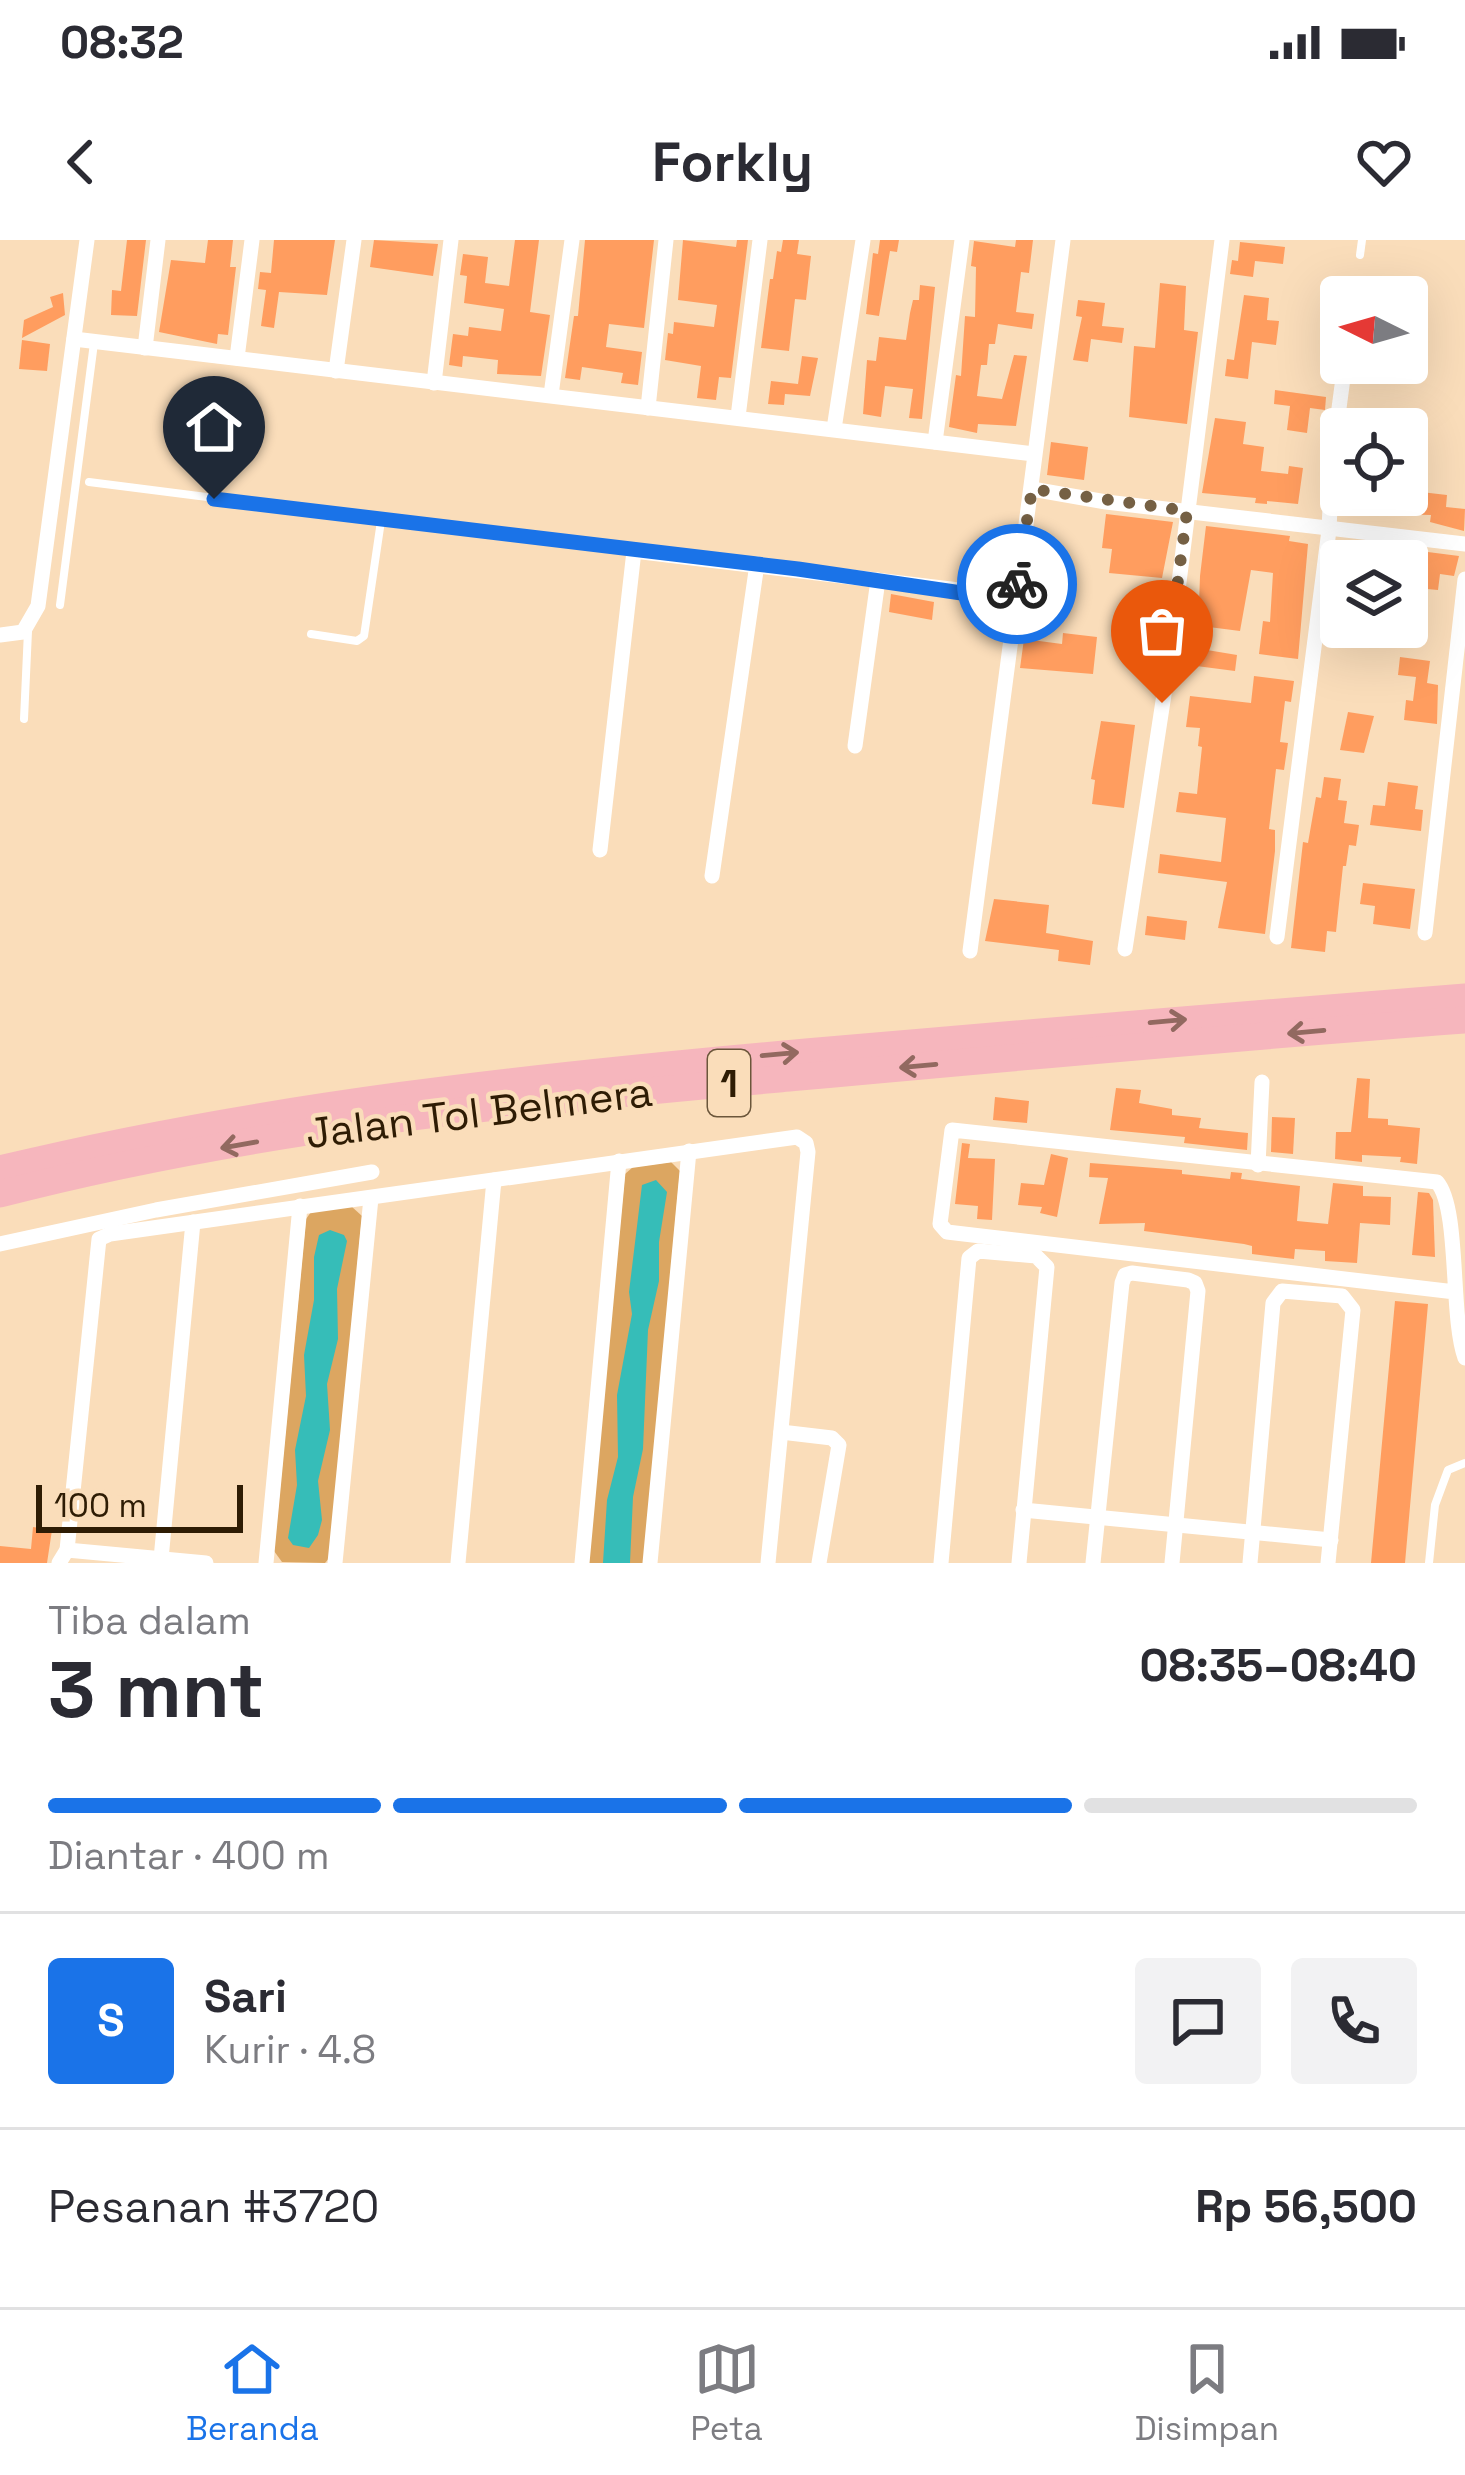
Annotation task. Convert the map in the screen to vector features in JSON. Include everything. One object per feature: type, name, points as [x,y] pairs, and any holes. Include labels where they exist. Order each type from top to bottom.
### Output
[{"type":"highway","name":"Jalan Tol Belmera","points":[[0,1168],[244,1118],[536,1078],[1465,997]]},
{"type":"highway","name":"Jalan Tol Belmera","points":[[0,1194],[289,1136],[518,1105],[1001,1058],[1465,1020]]},
{"type":"street","points":[[0,635],[19,634],[37,613],[87,240]]},
{"type":"street","points":[[145,347],[158,240]]},
{"type":"street","points":[[237,358],[252,240]]},
{"type":"street","points":[[336,371],[354,240]]},
{"type":"street","points":[[434,383],[451,240]]},
{"type":"street","points":[[550,394],[572,240]]},
{"type":"street","points":[[648,408],[666,240]]},
{"type":"street","points":[[739,417],[760,240]]},
{"type":"street","points":[[834,429],[863,240]]},
{"type":"street","points":[[934,442],[962,240]]},
{"type":"street","points":[[970,951],[1063,240]]},
{"type":"street","points":[[1125,949],[1169,662],[1222,240]]},
{"type":"street","points":[[74,339],[1034,454]]},
{"type":"street","points":[[1277,938],[1329,530],[1342,384]]},
{"type":"street","points":[[1032,489],[1465,544]]},
{"type":"street","points":[[600,850],[634,551],[1016,601]]},
{"type":"street","points":[[712,876],[758,564]]},
{"type":"street","points":[[1425,933],[1465,579]]},
{"type":"street","points":[[855,746],[878,580]]},
{"type":"street","points":[[1258,1165],[1262,1082]]},
{"type":"street","points":[[1455,1292],[947,1232],[940,1226],[952,1130],[1437,1182],[1445,1197],[1465,1358]]},
{"type":"street","points":[[206,1563],[63,1557],[99,1239],[797,1137],[806,1143],[768,1563]]},
{"type":"street","points":[[650,1563],[688,1151]]},
{"type":"street","points":[[582,1563],[620,1161]]},
{"type":"street","points":[[0,1244],[156,1210],[372,1172]]},
{"type":"street","points":[[458,1563],[494,1180]]},
{"type":"street","points":[[335,1563],[371,1198]]},
{"type":"street","points":[[266,1563],[301,1206]]},
{"type":"street","points":[[161,1559],[193,1222]]},
{"type":"street","points":[[940,1563],[969,1258],[978,1251],[1036,1256],[1047,1267],[1018,1563]]},
{"type":"street","points":[[1093,1563],[1122,1283],[1132,1273],[1188,1280],[1198,1291],[1172,1563]]},
{"type":"street","points":[[1250,1563],[1273,1303],[1282,1291],[1342,1296],[1353,1310],[1328,1563]]},
{"type":"street","points":[[781,1432],[832,1438],[838,1445],[819,1563]]},
{"type":"street","points":[[1023,1510],[1331,1540]]},
{"type":"lane","points":[[1360,255],[1362,240]]},
{"type":"lane","points":[[60,605],[94,341]]},
{"type":"lane","points":[[89,482],[634,551]]},
{"type":"lane","points":[[311,634],[357,640],[364,635],[381,520]]},
{"type":"lane","points":[[24,719],[28,627]]},
{"type":"lane","points":[[1429,1563],[1439,1486],[1448,1470],[1465,1463]]},
{"type":"shaded area","points":[[671,1162],[680,1171],[644,1563],[587,1563],[625,1174],[633,1167]]},
{"type":"shaded area","points":[[351,1206],[362,1216],[330,1557],[325,1563],[282,1562],[274,1551],[306,1219],[311,1212]]},
{"type":"water","points":[[656,1180],[667,1192],[659,1281],[648,1330],[643,1449],[633,1497],[630,1563],[603,1563],[607,1500],[618,1457],[617,1395],[632,1314],[629,1292],[642,1185]]},
{"type":"water","points":[[330,1230],[347,1241],[337,1289],[338,1339],[327,1384],[330,1430],[318,1481],[322,1520],[309,1548],[293,1545],[288,1538],[297,1485],[295,1450],[306,1396],[304,1355],[314,1300],[314,1257],[319,1235]]},
{"type":"building","points":[[127,240],[146,240],[137,316],[111,315],[112,290],[121,291]]},
{"type":"building","points":[[208,240],[233,240],[230,267],[236,267],[228,335],[218,334],[217,344],[159,332],[171,260],[205,263]]},
{"type":"building","points":[[274,240],[335,240],[327,295],[279,292],[274,328],[261,326],[266,290],[258,289],[260,272],[271,273]]},
{"type":"building","points":[[374,240],[438,244],[433,276],[370,267]]},
{"type":"building","points":[[515,240],[539,240],[530,312],[550,315],[541,376],[497,374],[498,360],[463,356],[462,367],[449,365],[453,334],[468,336],[469,327],[501,331],[504,309],[464,303],[463,254],[488,257],[485,283],[509,286]]},
{"type":"building","points":[[585,240],[654,240],[644,328],[609,324],[606,347],[642,352],[638,385],[621,383],[623,373],[582,367],[580,380],[565,378],[574,316],[578,316]]},
{"type":"building","points":[[683,240],[736,247],[737,240],[748,240],[731,378],[719,377],[716,400],[697,398],[701,366],[665,360],[674,322],[714,327],[717,305],[678,300]]},
{"type":"building","points":[[783,240],[799,240],[797,254],[811,256],[806,300],[795,299],[789,351],[761,348],[770,279]]},
{"type":"building","points":[[880,240],[899,240],[897,252],[890,251],[879,316],[866,314],[873,253],[878,254]]},
{"type":"building","points":[[1016,240],[1033,240],[1029,273],[1021,272],[1016,312],[1034,314],[1032,329],[998,324],[987,365],[981,365],[977,396],[1002,399],[1014,355],[1027,356],[1016,426],[978,424],[977,433],[949,427],[956,375],[961,376],[965,316],[975,317],[974,241],[1015,247]]},
{"type":"building","points":[[1240,242],[1285,247],[1283,264],[1255,261],[1253,277],[1230,274],[1232,260],[1238,261]]},
{"type":"building","points":[[1160,283],[1186,286],[1184,330],[1198,332],[1187,424],[1129,417],[1134,346],[1155,348]]},
{"type":"building","points":[[920,285],[935,287],[922,419],[909,418],[913,389],[885,386],[881,417],[863,414],[867,360],[876,361],[879,337],[906,340]]},
{"type":"building","points":[[63,293],[65,315],[22,338],[24,320],[53,307],[50,297]]},
{"type":"building","points":[[1244,295],[1269,298],[1267,320],[1279,321],[1276,345],[1252,342],[1248,379],[1225,376],[1227,359],[1234,360]]},
{"type":"building","points":[[1078,300],[1105,303],[1102,326],[1124,328],[1122,343],[1091,339],[1088,362],[1073,360],[1082,317],[1076,316]]},
{"type":"building","points":[[22,340],[50,344],[47,371],[19,369]]},
{"type":"building","points":[[802,356],[818,358],[810,396],[785,394],[784,405],[768,404],[771,381],[798,384]]},
{"type":"building","points":[[1275,390],[1326,397],[1325,408],[1310,408],[1307,433],[1287,430],[1290,406],[1274,404]]},
{"type":"building","points":[[1215,418],[1246,422],[1243,444],[1264,447],[1261,471],[1288,474],[1289,466],[1303,468],[1298,504],[1255,503],[1256,498],[1202,493]]},
{"type":"building","points":[[1051,442],[1088,447],[1084,480],[1047,475]]},
{"type":"building","points":[[1428,493],[1447,495],[1446,507],[1465,509],[1464,531],[1430,522]]},
{"type":"building","points":[[1106,514],[1173,522],[1162,578],[1109,573],[1112,549],[1102,548]]},
{"type":"building","points":[[1206,526],[1290,536],[1289,541],[1308,544],[1298,659],[1259,654],[1263,621],[1270,622],[1273,573],[1251,570],[1240,631],[1201,626]]},
{"type":"building","points":[[1428,552],[1459,556],[1454,576],[1440,574],[1438,590],[1428,589]]},
{"type":"building","points":[[891,594],[934,602],[932,620],[889,612]]},
{"type":"building","points":[[1063,633],[1097,637],[1093,674],[1020,668],[1024,639],[1062,644]]},
{"type":"building","points":[[1183,646],[1237,655],[1235,671],[1181,664]]},
{"type":"building","points":[[1400,657],[1430,661],[1427,683],[1438,685],[1437,724],[1404,720],[1416,677],[1398,675]]},
{"type":"building","points":[[1254,676],[1294,681],[1291,702],[1285,701],[1280,742],[1288,743],[1284,770],[1276,769],[1269,829],[1275,830],[1275,851],[1265,934],[1218,928],[1227,882],[1158,873],[1160,854],[1221,862],[1226,818],[1176,812],[1179,792],[1197,794],[1202,747],[1198,746],[1200,728],[1186,727],[1190,696],[1251,703]]},
{"type":"building","points":[[1348,712],[1374,716],[1364,753],[1340,750]]},
{"type":"building","points":[[1101,721],[1135,725],[1124,808],[1092,804],[1095,780],[1091,779]]},
{"type":"building","points":[[1324,777],[1341,779],[1338,800],[1347,801],[1344,823],[1359,825],[1356,846],[1349,845],[1343,866],[1336,932],[1327,931],[1325,952],[1291,948],[1303,842],[1308,843]]},
{"type":"building","points":[[1388,782],[1418,786],[1415,809],[1423,810],[1421,831],[1370,825],[1373,805],[1385,806]]},
{"type":"building","points":[[1363,883],[1415,889],[1410,929],[1373,924],[1375,906],[1360,904]]},
{"type":"building","points":[[994,899],[1049,905],[1046,933],[1093,941],[1090,965],[1058,961],[1059,950],[985,941]]},
{"type":"building","points":[[1147,916],[1187,921],[1185,940],[1145,935]]},
{"type":"building","points":[[1357,1078],[1370,1079],[1368,1118],[1420,1128],[1417,1164],[1400,1162],[1401,1157],[1362,1155],[1362,1162],[1335,1159],[1336,1132],[1351,1132]]},
{"type":"building","points":[[1116,1088],[1141,1090],[1139,1103],[1172,1109],[1172,1115],[1201,1118],[1199,1128],[1248,1133],[1247,1150],[1184,1143],[1185,1137],[1110,1130]]},
{"type":"building","points":[[995,1097],[1029,1101],[1027,1123],[993,1120]]},
{"type":"building","points":[[1272,1117],[1295,1118],[1293,1154],[1271,1152]]},
{"type":"building","points":[[962,1143],[970,1144],[968,1158],[995,1159],[992,1220],[977,1219],[978,1206],[955,1204]]},
{"type":"building","points":[[1051,1154],[1068,1158],[1057,1217],[1040,1213],[1042,1207],[1018,1205],[1021,1183],[1044,1185]]},
{"type":"building","points":[[1090,1163],[1230,1179],[1231,1172],[1242,1173],[1241,1179],[1300,1186],[1297,1221],[1328,1224],[1333,1183],[1363,1186],[1363,1196],[1391,1197],[1390,1225],[1360,1223],[1357,1263],[1325,1261],[1325,1251],[1295,1249],[1294,1259],[1252,1254],[1252,1246],[1244,1244],[1144,1231],[1145,1223],[1099,1224],[1108,1178],[1089,1177]]},
{"type":"building","points":[[1418,1192],[1429,1193],[1433,1200],[1435,1257],[1412,1255]]},
{"type":"building","points":[[1395,1301],[1428,1304],[1405,1563],[1371,1563]]},
{"type":"building","points":[[33,1527],[52,1530],[47,1563],[0,1563],[0,1546],[31,1549]]},
{"type":"way so far","points":[[1017,584],[1032,489],[1187,511],[1162,703]]},
{"type":"route","points":[[214,499],[798,569],[1016,601],[1017,584]]}]
